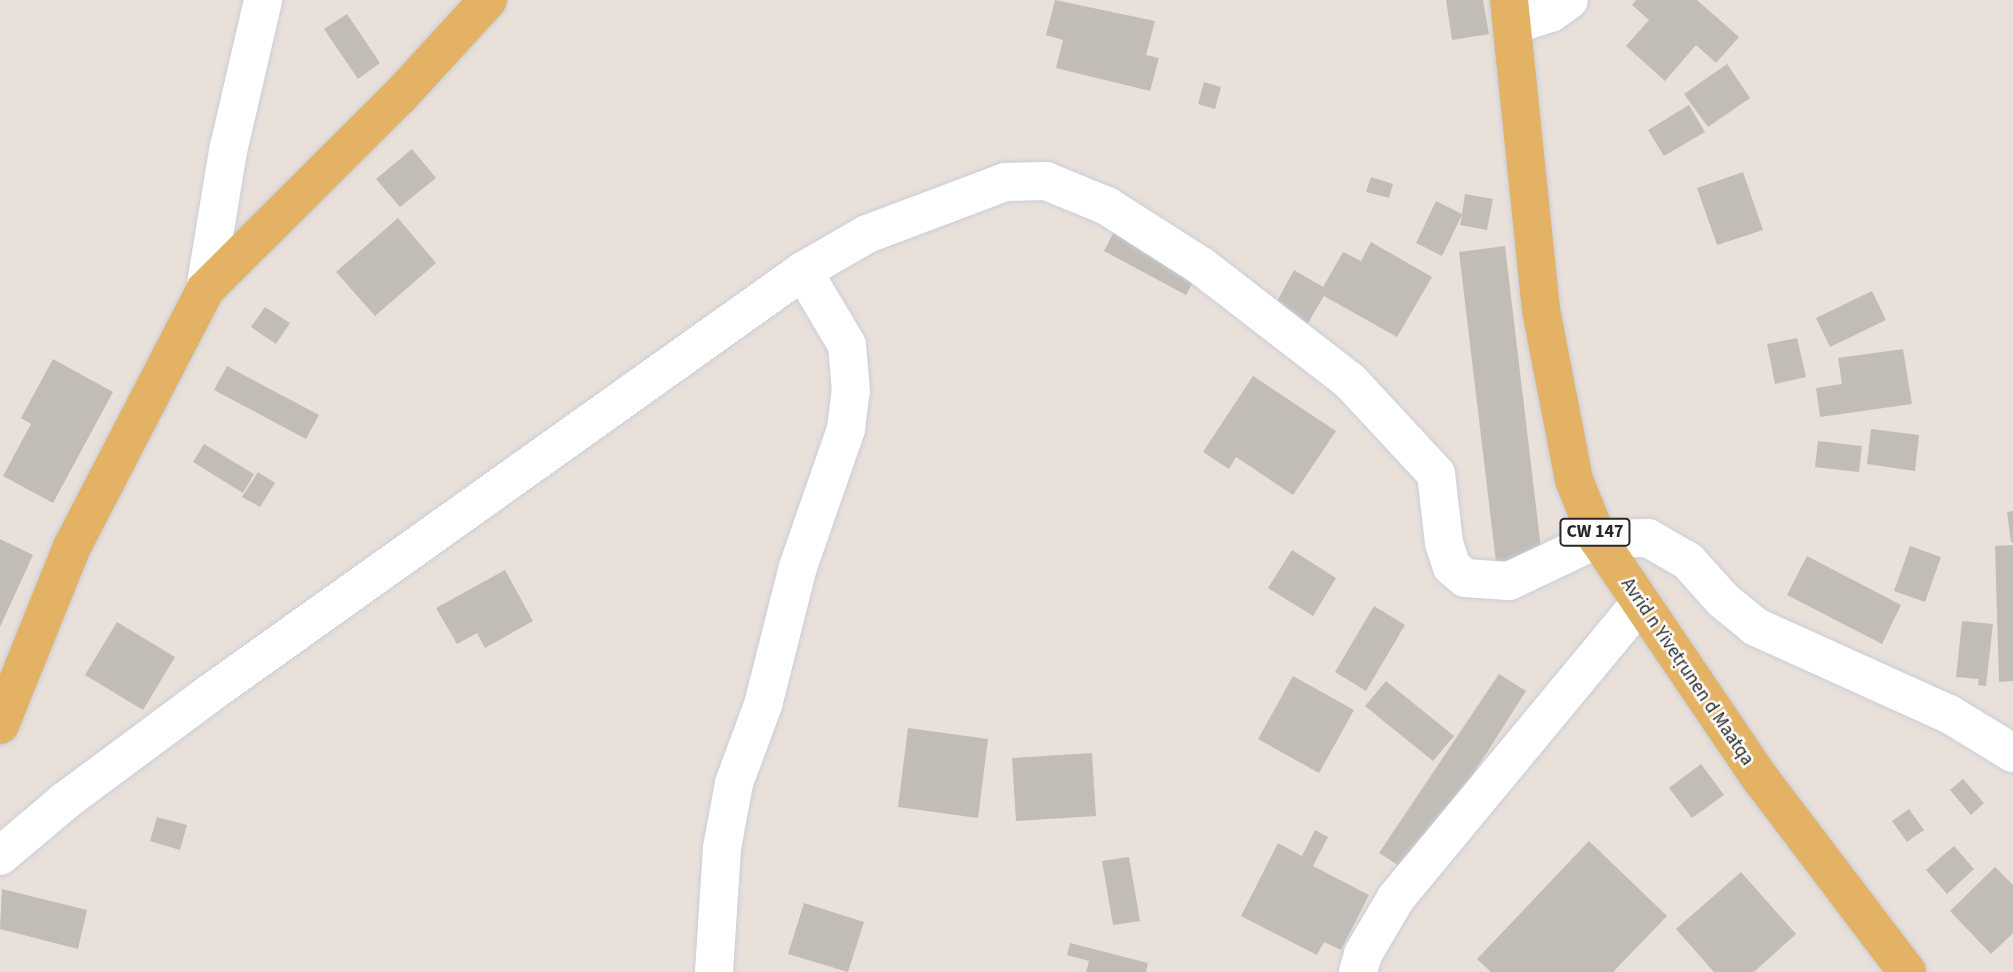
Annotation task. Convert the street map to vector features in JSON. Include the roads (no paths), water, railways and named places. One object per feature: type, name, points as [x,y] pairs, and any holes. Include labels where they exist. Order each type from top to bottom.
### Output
[{"type":"main road","points":[[0,725],[72,547],[205,290],[400,96],[488,0]]},
{"type":"main road","name":"Avrid n Yivetṛunen d Maatqa","points":[[1511,12],[1541,310],[1574,480],[1598,539],[1639,604],[1760,778],[1907,972]]},
{"type":"street","points":[[205,290],[228,151],[263,0]]},
{"type":"street","points":[[1511,12],[1551,13],[1569,0]]},
{"type":"street","points":[[0,856],[65,801],[209,694],[803,271],[867,233],[1005,182],[1046,181],[1107,206],[1201,266],[1294,335],[1379,408],[1436,474],[1444,543],[1452,567],[1465,578],[1508,580],[1598,539],[1648,538],[1668,546],[1756,626],[1949,714],[2013,753]]},
{"type":"street","points":[[714,972],[722,848],[734,783],[763,705],[798,567],[846,429],[849,404],[847,345],[803,271]]},
{"type":"street","points":[[1358,972],[1363,954],[1396,898],[1639,604]]}]
